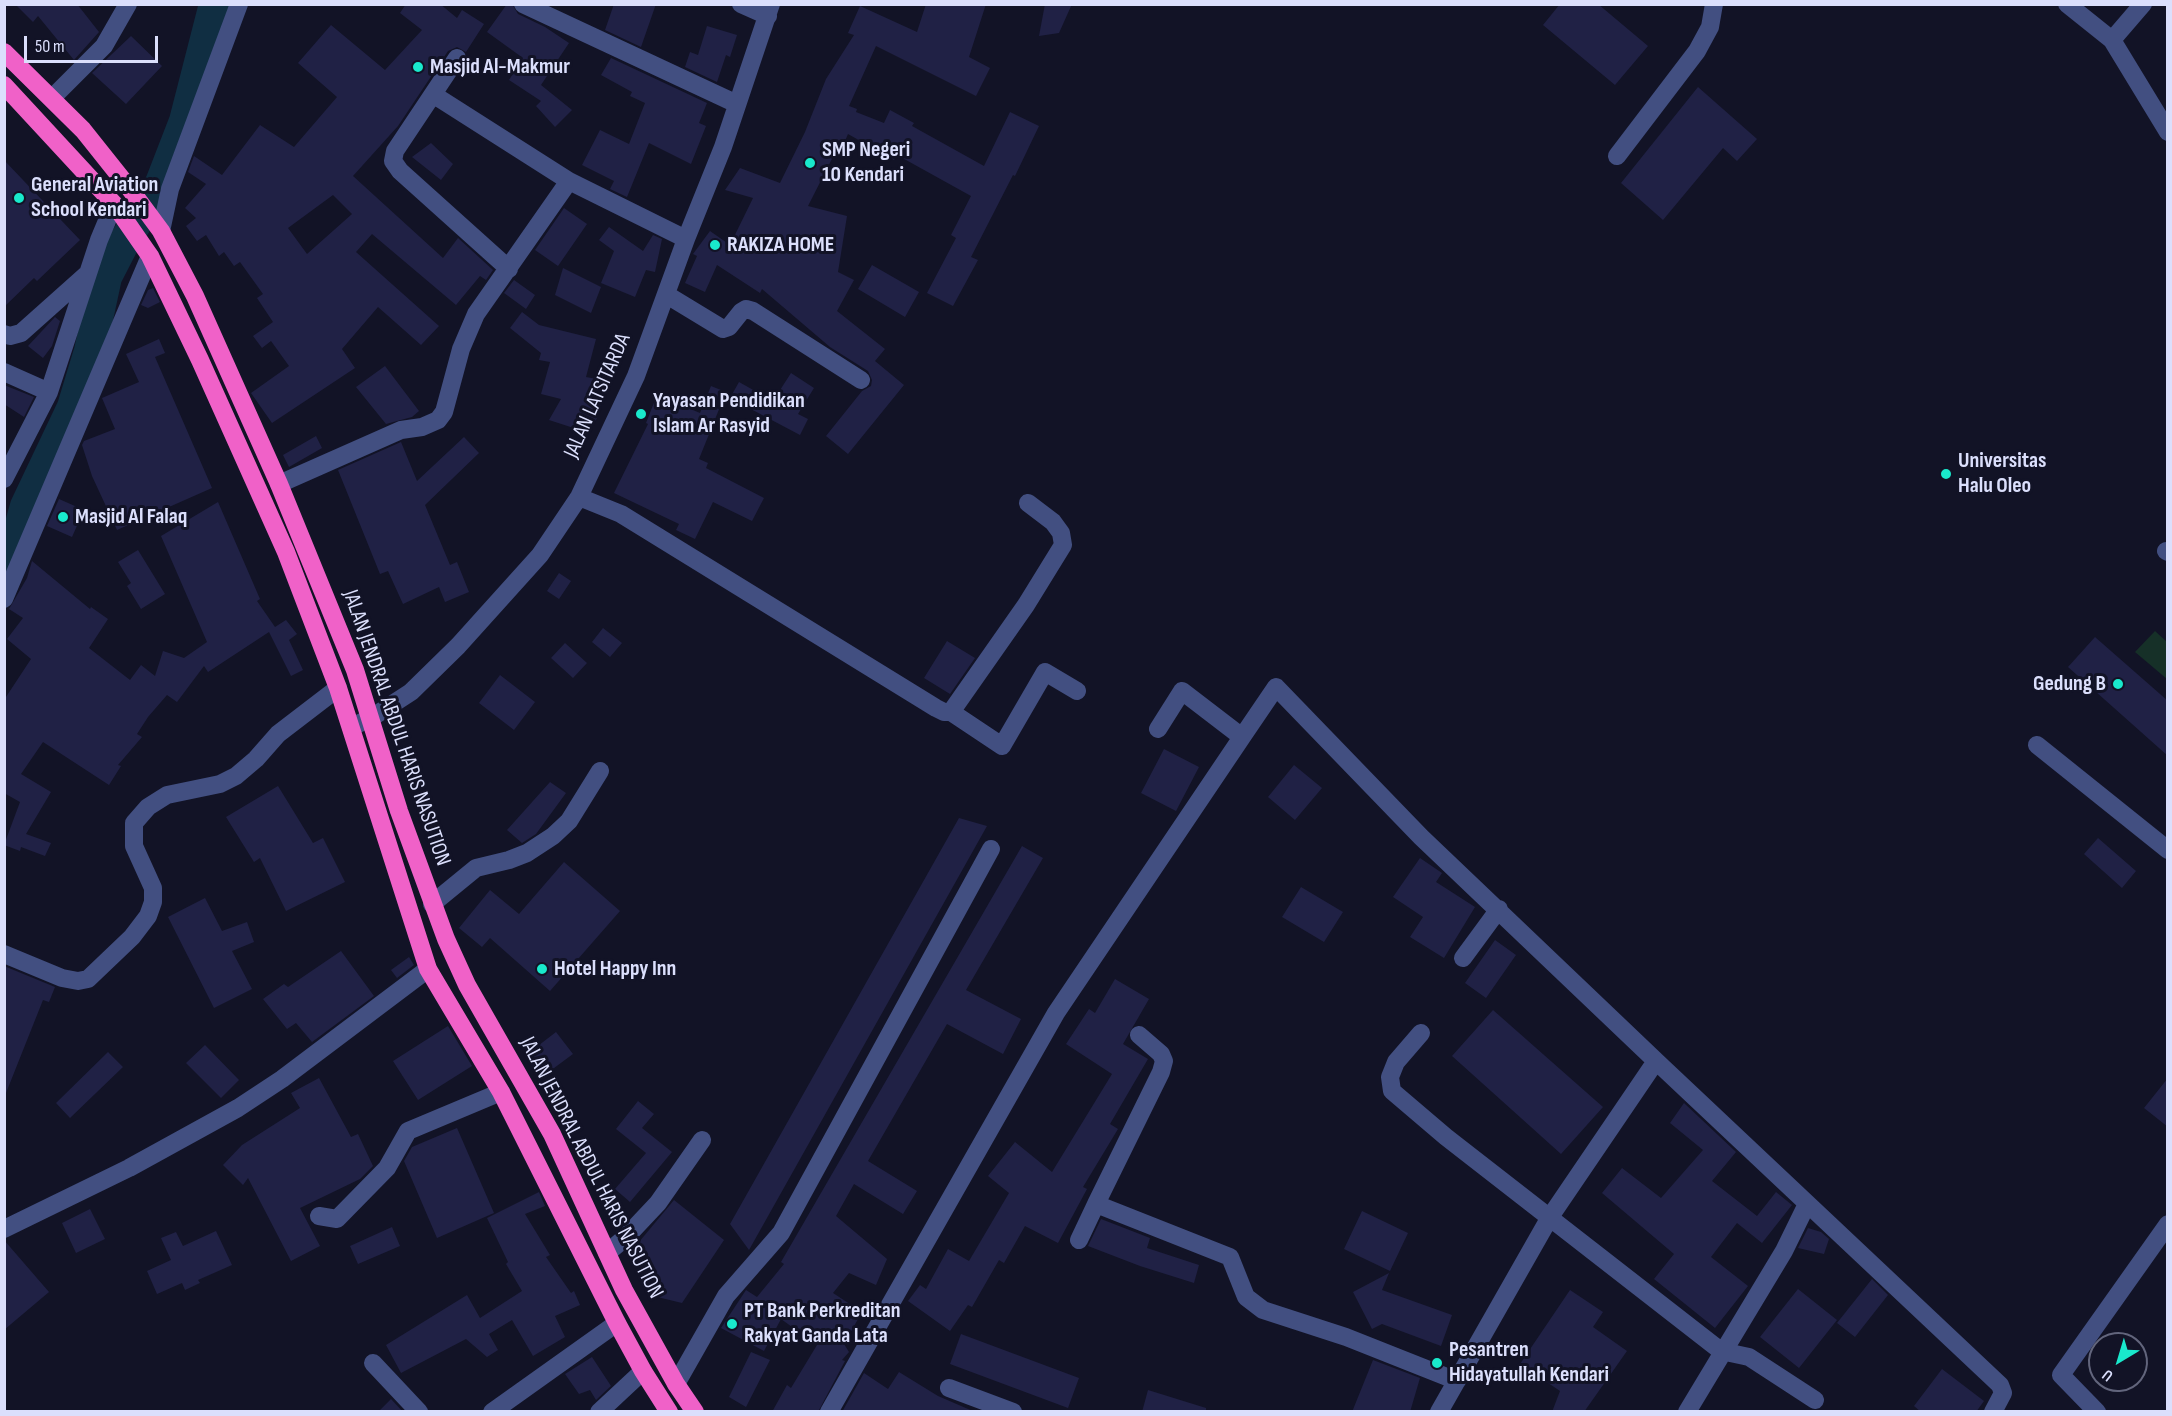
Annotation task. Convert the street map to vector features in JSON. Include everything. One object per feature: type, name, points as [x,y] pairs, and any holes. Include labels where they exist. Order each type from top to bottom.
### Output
[{"type":"highway","name":"JALAN JENDRAL ABDUL HARIS NASUTION","points":[[4,52],[83,130],[130,189],[158,228],[195,296],[279,484],[355,670],[399,811],[432,904],[467,985],[530,1092],[624,1290],[676,1384],[695,1412]]},
{"type":"highway","name":"JALAN JENDRAL ABDUL HARIS NASUTION","points":[[4,85],[114,204],[146,250],[174,305],[286,552],[338,688],[428,969],[501,1092],[617,1323],[669,1412]]},
{"type":"highway","points":[[174,305],[195,296]]},
{"type":"street","points":[[52,98],[104,46],[128,4]]},
{"type":"street","points":[[158,228],[170,189],[239,4]]},
{"type":"street","points":[[523,4],[737,104]]},
{"type":"street","points":[[741,4],[770,10]]},
{"type":"street","points":[[1617,156],[1697,51],[1710,27],[1714,4]]},
{"type":"street","points":[[2067,4],[2112,40],[2168,132]]},
{"type":"street","points":[[2112,40],[2143,4]]},
{"type":"street","name":"JALAN LATSITARDA","points":[[351,727],[371,718],[411,692],[488,615],[540,555],[579,497],[636,376],[770,10]]},
{"type":"street","points":[[457,58],[395,151],[393,161],[400,171],[509,269]]},
{"type":"street","points":[[434,94],[569,181],[686,239]]},
{"type":"street","points":[[279,484],[401,430],[422,427],[438,420],[444,412],[468,330],[569,181]]},
{"type":"street","points":[[4,479],[49,392],[87,274],[114,204]]},
{"type":"street","points":[[4,599],[146,250]]},
{"type":"street","points":[[4,334],[10,336],[21,333],[87,274]]},
{"type":"street","points":[[667,295],[723,329],[729,327],[741,312],[746,309],[753,311],[861,380]]},
{"type":"street","points":[[4,372],[49,392]]},
{"type":"street","points":[[579,497],[621,514],[936,708],[944,712],[951,712],[1002,746],[1045,672],[1077,691]]},
{"type":"street","points":[[951,712],[1026,605],[1063,545],[1061,532],[1053,522],[1028,503]]},
{"type":"street","points":[[829,1412],[1056,1013],[1276,687],[1414,829],[2000,1385],[2003,1393],[1993,1412]]},
{"type":"street","points":[[4,954],[62,978],[78,981],[88,979],[132,937],[148,916],[153,902],[153,888],[134,846],[134,823],[148,807],[167,795],[220,784],[236,776],[256,759],[278,734],[338,688]]},
{"type":"street","points":[[1158,729],[1182,691],[1242,737]]},
{"type":"street","points":[[2037,745],[2168,850]]},
{"type":"street","points":[[432,904],[476,868],[518,857],[553,836],[569,821],[600,771]]},
{"type":"street","points":[[676,1384],[726,1296],[781,1233],[991,849]]},
{"type":"street","points":[[1462,958],[1500,909]]},
{"type":"street","points":[[4,1229],[129,1168],[238,1108],[282,1079],[428,969]]},
{"type":"street","points":[[1421,1033],[1396,1062],[1390,1077],[1392,1091],[1446,1137],[1721,1351],[1749,1357],[1815,1400]]},
{"type":"street","points":[[1079,1240],[1161,1072],[1164,1061],[1161,1053],[1139,1035]]},
{"type":"street","points":[[1439,1412],[1550,1217],[1656,1061]]},
{"type":"street","points":[[319,1216],[337,1219],[387,1168],[408,1131],[501,1092]]},
{"type":"street","points":[[607,1253],[626,1237],[658,1203],[702,1140]]},
{"type":"street","points":[[1096,1204],[1230,1257],[1246,1297],[1263,1310],[1346,1337],[1457,1381]]},
{"type":"street","points":[[1687,1412],[1721,1351],[1784,1251],[1808,1204]]},
{"type":"street","points":[[2097,1412],[2061,1375],[2168,1224]]},
{"type":"street","points":[[492,1412],[617,1323]]},
{"type":"street","points":[[373,1363],[419,1412]]},
{"type":"street","points":[[599,1412],[643,1371]]},
{"type":"street","points":[[949,1388],[1013,1412]]},
{"type":"green space","points":[[2155,631],[2167,642],[2167,679],[2135,652]]},
{"type":"building","points":[[15,4],[77,4],[99,32],[74,60],[38,16],[33,22]]},
{"type":"building","points":[[406,4],[440,4],[457,18],[462,10],[484,24],[466,52],[457,47],[448,51],[398,126],[353,176],[443,258],[458,238],[493,270],[486,280],[480,276],[456,305],[372,234],[356,252],[439,326],[421,345],[378,307],[342,349],[355,368],[272,423],[251,393],[289,366],[271,341],[262,348],[253,336],[273,322],[257,298],[263,294],[240,262],[234,266],[224,252],[219,256],[206,235],[197,241],[186,226],[196,218],[185,208],[206,184],[188,172],[194,156],[222,175],[260,125],[294,147],[337,97],[298,63],[331,25],[385,70],[422,30],[400,13]],"holes":[[[333,195],[352,214],[307,254],[288,228]]]},
{"type":"building","points":[[507,4],[512,4],[518,14],[545,27],[569,43],[541,85],[572,110],[555,127],[536,106],[541,101],[509,80],[523,58],[487,32]]},
{"type":"building","points":[[614,4],[656,4],[641,47],[605,30]]},
{"type":"building","points":[[926,4],[986,4],[969,57],[990,68],[976,96],[876,46],[849,106],[857,109],[856,112],[884,123],[890,110],[914,123],[912,126],[984,166],[1010,112],[1039,126],[971,257],[978,260],[953,306],[927,293],[956,238],[951,235],[971,196],[897,155],[894,160],[848,134],[845,141],[842,139],[808,206],[847,216],[838,272],[854,280],[837,311],[885,349],[875,361],[904,385],[848,454],[826,436],[862,391],[871,386],[872,380],[868,371],[830,347],[762,289],[760,293],[717,265],[705,292],[685,283],[697,256],[693,254],[710,231],[730,245],[753,198],[725,190],[740,168],[780,183],[805,132],[826,79],[854,35],[848,33],[860,6],[917,32]]},
{"type":"building","points":[[1045,4],[1072,4],[1059,33],[1039,36]]},
{"type":"building","points":[[1560,4],[1598,4],[1648,46],[1615,85],[1543,25]]},
{"type":"building","points":[[707,26],[737,35],[730,57],[726,55],[717,82],[685,67],[690,52],[698,55]]},
{"type":"building","points":[[131,36],[162,66],[126,104],[92,73]]},
{"type":"building","points":[[611,58],[707,103],[699,123],[706,126],[691,164],[649,143],[627,197],[610,189],[614,181],[582,165],[600,130],[629,144],[645,103],[630,96],[632,92],[601,75]]},
{"type":"building","points":[[1698,87],[1757,139],[1737,161],[1723,148],[1663,220],[1621,183]]},
{"type":"building","points":[[431,143],[453,164],[441,180],[412,157]]},
{"type":"building","points":[[4,160],[80,240],[37,281],[34,278],[4,307]]},
{"type":"building","points":[[564,208],[587,224],[558,266],[535,250]]},
{"type":"building","points":[[609,227],[643,251],[653,235],[662,239],[655,272],[646,270],[635,297],[601,283],[614,251],[599,240]]},
{"type":"building","points":[[872,265],[919,292],[905,317],[858,289]]},
{"type":"building","points":[[563,268],[601,287],[591,313],[555,295]]},
{"type":"building","points":[[514,280],[535,295],[526,309],[504,293]]},
{"type":"building","points":[[153,288],[160,302],[148,308],[141,305],[148,290]]},
{"type":"building","points":[[522,312],[539,325],[596,339],[586,377],[607,381],[598,416],[589,433],[549,420],[561,399],[541,394],[550,362],[539,360],[541,353],[510,328]]},
{"type":"building","points":[[55,317],[60,321],[52,346],[43,358],[28,346]]},
{"type":"building","points":[[159,339],[165,353],[155,357],[212,488],[117,530],[92,476],[82,445],[84,441],[115,429],[102,398],[139,382],[126,354]]},
{"type":"building","points":[[385,366],[419,411],[412,417],[386,424],[356,387]]},
{"type":"building","points":[[791,373],[814,388],[798,414],[808,419],[800,435],[730,398],[739,382],[773,401]]},
{"type":"building","points":[[4,385],[34,397],[24,417],[4,404]]},
{"type":"building","points":[[711,386],[726,392],[699,459],[708,463],[706,468],[764,498],[752,521],[713,502],[695,539],[676,530],[679,524],[614,493],[648,424],[646,423],[657,395],[700,413]]},
{"type":"building","points":[[316,436],[322,448],[289,467],[283,455]]},
{"type":"building","points":[[464,437],[479,453],[425,505],[450,565],[457,562],[469,592],[445,602],[439,587],[403,604],[388,571],[380,574],[338,470],[401,442],[417,481]]},
{"type":"building","name":"Masjid Al Falaq","points":[[59,499],[84,510],[72,537],[47,526]]},
{"type":"building","points":[[218,502],[260,599],[257,601],[275,627],[286,620],[297,634],[289,640],[303,670],[291,676],[269,632],[208,672],[204,666],[177,702],[167,695],[148,717],[137,734],[142,737],[118,765],[121,766],[109,785],[43,742],[21,774],[51,792],[26,834],[51,843],[45,856],[21,847],[20,851],[4,845],[20,802],[4,793],[4,700],[31,659],[7,639],[23,618],[9,609],[27,578],[32,561],[90,609],[91,607],[108,619],[89,648],[130,680],[141,665],[155,676],[163,651],[184,658],[207,642],[161,536]]},
{"type":"building","points":[[138,550],[165,594],[141,609],[127,586],[131,583],[118,562]]},
{"type":"building","points":[[559,573],[571,581],[559,599],[547,591]]},
{"type":"building","points":[[603,628],[622,643],[610,657],[592,642]]},
{"type":"building","name":"Gedung B","points":[[2095,637],[2168,701],[2168,756],[2068,667]]},
{"type":"building","points":[[947,641],[975,658],[950,694],[924,678]]},
{"type":"building","points":[[565,643],[587,663],[573,678],[551,658]]},
{"type":"building","points":[[500,675],[535,702],[514,730],[479,703]]},
{"type":"building","points":[[1164,749],[1199,767],[1176,811],[1141,793]]},
{"type":"building","points":[[1294,765],[1322,788],[1295,820],[1268,797]]},
{"type":"building","points":[[550,782],[566,793],[536,834],[522,843],[507,830]]},
{"type":"building","points":[[278,786],[313,843],[323,838],[345,882],[286,911],[260,858],[254,862],[226,817]]},
{"type":"building","points":[[959,818],[987,826],[749,1250],[730,1224]]},
{"type":"building","points":[[2098,838],[2136,871],[2122,888],[2084,854]]},
{"type":"building","points":[[1022,846],[1043,858],[966,990],[1021,1019],[1003,1054],[947,1024],[868,1161],[917,1191],[903,1214],[854,1184],[836,1216],[887,1259],[876,1285],[849,1273],[833,1293],[862,1312],[844,1344],[849,1352],[842,1360],[845,1361],[818,1412],[772,1412],[787,1385],[791,1388],[817,1345],[781,1319],[764,1351],[721,1328],[746,1290],[757,1297],[784,1264],[781,1262]]},
{"type":"building","points":[[1420,858],[1442,873],[1436,882],[1475,907],[1444,958],[1410,937],[1423,917],[1393,897]]},
{"type":"building","points":[[564,862],[620,911],[550,991],[490,938],[482,947],[459,928],[490,890],[519,914]]},
{"type":"building","points":[[1301,887],[1343,912],[1324,942],[1282,917]]},
{"type":"building","points":[[205,898],[222,931],[247,922],[254,942],[232,951],[252,989],[214,1008],[168,917]]},
{"type":"building","points":[[1495,940],[1516,955],[1486,998],[1465,983]]},
{"type":"building","points":[[341,951],[374,996],[312,1042],[296,1023],[287,1029],[263,999],[284,984],[288,987]]},
{"type":"building","points":[[409,957],[414,965],[397,978],[391,970]]},
{"type":"building","points":[[4,966],[55,987],[49,1002],[43,1000],[6,1093]]},
{"type":"building","points":[[1115,979],[1149,999],[1123,1044],[1148,1059],[1110,1124],[1118,1129],[1083,1187],[1087,1189],[1058,1243],[1025,1226],[1004,1263],[999,1260],[972,1307],[968,1305],[950,1331],[908,1301],[920,1285],[926,1289],[948,1249],[969,1261],[1009,1193],[988,1176],[1015,1142],[1052,1172],[1112,1074],[1066,1044],[1089,1009],[1095,1013]]},
{"type":"building","points":[[1493,1010],[1603,1107],[1561,1154],[1452,1056]]},
{"type":"building","points":[[448,1026],[472,1066],[418,1100],[393,1061]]},
{"type":"building","points":[[556,1032],[573,1054],[546,1074],[530,1052]]},
{"type":"building","points":[[205,1045],[239,1080],[221,1098],[186,1063]]},
{"type":"building","points":[[108,1052],[123,1067],[70,1118],[56,1103]]},
{"type":"building","points":[[319,1078],[351,1137],[358,1134],[373,1166],[360,1179],[300,1208],[320,1246],[291,1261],[248,1178],[243,1185],[223,1165],[242,1145],[300,1108],[291,1093]]},
{"type":"building","points":[[2168,1078],[2168,1127],[2144,1108]]},
{"type":"building","points":[[638,1101],[654,1114],[642,1128],[672,1152],[630,1202],[615,1189],[646,1153],[616,1129]]},
{"type":"building","points":[[1684,1103],[1736,1152],[1712,1181],[1757,1216],[1776,1192],[1792,1205],[1762,1243],[1737,1223],[1711,1257],[1748,1286],[1715,1328],[1654,1279],[1674,1254],[1602,1193],[1622,1168],[1661,1198],[1703,1150],[1670,1123]]},
{"type":"building","points":[[457,1128],[494,1213],[437,1238],[404,1161],[412,1147]]},
{"type":"building","points":[[539,1192],[545,1206],[525,1214],[550,1255],[546,1257],[571,1293],[574,1291],[580,1305],[555,1316],[565,1337],[533,1356],[512,1320],[489,1334],[498,1350],[487,1357],[466,1339],[401,1373],[386,1345],[467,1295],[480,1318],[522,1291],[506,1264],[508,1262],[487,1218]]},
{"type":"building","points":[[674,1200],[724,1240],[682,1303],[649,1295],[634,1248]]},
{"type":"building","points":[[90,1209],[105,1239],[76,1253],[62,1223]]},
{"type":"building","points":[[1362,1211],[1408,1233],[1390,1271],[1344,1249]]},
{"type":"building","points":[[1101,1219],[1150,1238],[1147,1248],[1199,1265],[1194,1283],[1088,1246]]},
{"type":"building","points":[[392,1227],[400,1246],[358,1264],[350,1246]]},
{"type":"building","points":[[1808,1228],[1821,1232],[1829,1239],[1824,1254],[1798,1248]]},
{"type":"building","points":[[216,1231],[232,1265],[198,1280],[200,1283],[185,1290],[182,1283],[157,1294],[147,1271],[171,1260],[161,1238],[176,1232],[183,1246]]},
{"type":"building","points":[[4,1240],[49,1292],[4,1330]]},
{"type":"building","points":[[1389,1273],[1382,1290],[1452,1315],[1441,1346],[1382,1324],[1372,1329],[1353,1292]]},
{"type":"building","points":[[1872,1279],[1888,1295],[1855,1337],[1837,1323]]},
{"type":"building","points":[[1798,1289],[1837,1320],[1799,1368],[1760,1337]]},
{"type":"building","points":[[1570,1290],[1603,1312],[1593,1327],[1627,1351],[1584,1412],[1552,1412],[1560,1391],[1520,1364]]},
{"type":"building","points":[[961,1334],[1079,1378],[1068,1408],[950,1364]]},
{"type":"building","points":[[751,1352],[770,1360],[746,1407],[729,1397]]},
{"type":"building","points":[[592,1357],[611,1386],[596,1400],[590,1390],[579,1394],[565,1374]]},
{"type":"building","points":[[1373,1360],[1420,1378],[1410,1412],[1352,1412]]},
{"type":"building","points":[[1942,1369],[1984,1401],[1976,1412],[1921,1412],[1914,1406]]},
{"type":"building","points":[[899,1372],[938,1396],[975,1412],[842,1412],[864,1373],[888,1389]]},
{"type":"building","points":[[1148,1390],[1206,1408],[1206,1412],[1142,1412]]},
{"type":"building","points":[[391,1399],[403,1412],[378,1412]]},
{"type":"waterway","points":[[4,567],[13,552],[26,506],[73,407],[90,351],[106,277],[124,242],[161,183],[185,121],[215,4]]},
{"type":"place","name":"Masjid Al-Makmur","points":[[418,67]]},
{"type":"place","name":"SMP Negeri 10 Kendari","points":[[810,163]]},
{"type":"place","name":"General Aviation School Kendari","points":[[19,198]]},
{"type":"place","name":"RAKIZA HOME","points":[[715,245]]},
{"type":"place","name":"Yayasan Pendidikan Islam Ar Rasyid","points":[[641,414]]},
{"type":"place","name":"Universitas Halu Oleo","points":[[1946,474]]},
{"type":"place","name":"Masjid Al Falaq","points":[[63,517]]},
{"type":"place","name":"Gedung B","points":[[2118,684]]},
{"type":"place","name":"Hotel Happy Inn","points":[[542,969]]},
{"type":"place","name":"PT Bank Perkreditan Rakyat Ganda Lata","points":[[732,1324]]},
{"type":"place","name":"Pesantren Hidayatullah Kendari","points":[[1437,1363]]}]
